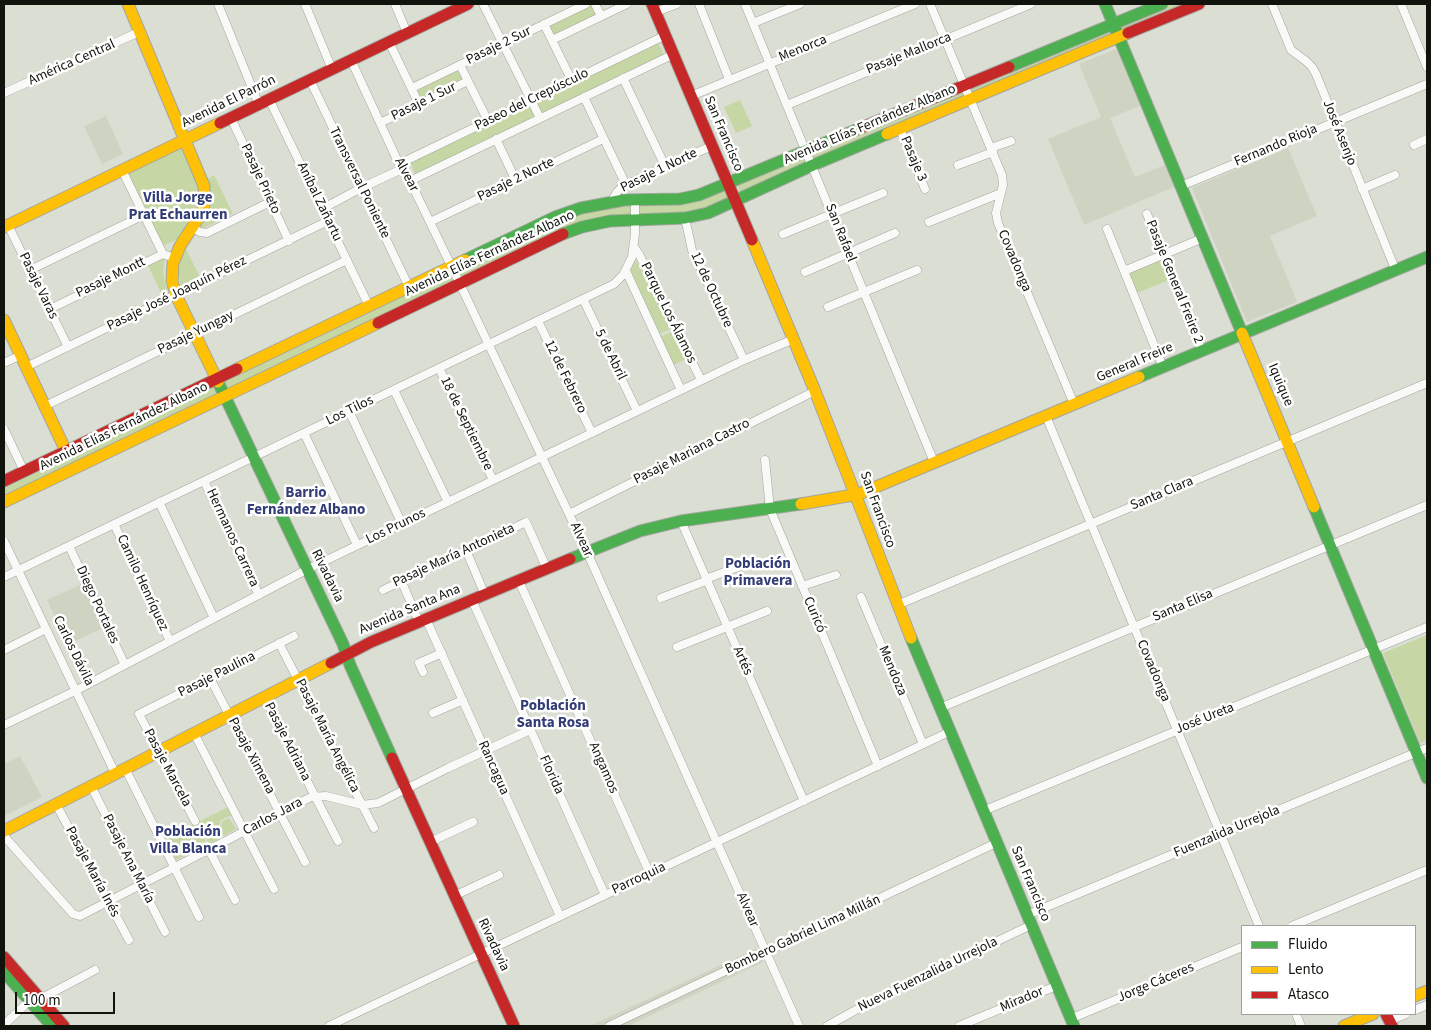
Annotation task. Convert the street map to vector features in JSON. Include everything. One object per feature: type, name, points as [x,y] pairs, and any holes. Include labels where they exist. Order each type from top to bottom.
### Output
[{"type":"main road","points":[[128,4],[201,175],[205,191],[204,208],[193,228],[180,246],[169,256]]},
{"type":"main road","name":"Avenida El Parrón","points":[[6,226],[468,4]]},
{"type":"main road","name":"Iquique","points":[[1105,4],[1373,649],[1422,750],[1427,778]]},
{"type":"main road","name":"Avenida Elías Fernández Albano","points":[[4,481],[555,217],[581,208],[612,201],[671,200],[689,197],[728,184],[1162,4]]},
{"type":"main road","name":"Avenida Elías Fernández Albano","points":[[4,502],[573,230],[610,221],[685,218],[708,213],[813,165],[1193,5]]},
{"type":"main road","name":"San Francisco","points":[[654,8],[794,339],[949,732],[1072,1022]]},
{"type":"main road","points":[[1039,55],[1044,68]]},
{"type":"main road","name":"Rivadavia","points":[[169,256],[176,295],[343,644],[350,665],[514,1026]]},
{"type":"main road","name":"General Freire","points":[[855,495],[1427,257]]},
{"type":"main road","points":[[4,320],[66,451]]},
{"type":"main road","name":"Avenida Santa Ana","points":[[4,831],[346,654],[385,636],[640,531],[681,521],[855,495]]},
{"type":"main road","points":[[4,957],[52,1026]]},
{"type":"main road","points":[[4,972],[64,1026]]},
{"type":"main road","points":[[1344,1026],[1371,1015]]},
{"type":"street","name":"Aníbal Zañartu","points":[[218,4],[264,102],[322,209],[369,306]]},
{"type":"street","points":[[305,4],[332,69]]},
{"type":"street","points":[[395,4],[407,33]]},
{"type":"street","points":[[483,4],[540,118]]},
{"type":"street","name":"Pasaje 2 Sur","points":[[412,88],[586,4]]},
{"type":"street","points":[[594,4],[600,16]]},
{"type":"street","points":[[552,40],[627,4]]},
{"type":"street","points":[[654,8],[677,4]]},
{"type":"street","points":[[699,4],[729,79]]},
{"type":"street","name":"San Rafael","points":[[746,4],[934,462]]},
{"type":"street","points":[[753,23],[800,4]]},
{"type":"street","name":"Menorca","points":[[691,96],[915,4]]},
{"type":"street","name":"Covadonga","points":[[930,4],[1003,178],[996,213],[998,223],[1074,404]]},
{"type":"street","name":"Pasaje Mallorca","points":[[787,105],[1031,4]]},
{"type":"street","name":"José Asenjo","points":[[1272,4],[1291,50],[1312,67],[1396,271]]},
{"type":"street","points":[[1401,4],[1427,66]]},
{"type":"street","points":[[544,24],[572,81]]},
{"type":"street","name":"América Central","points":[[4,93],[139,32]]},
{"type":"street","name":"Paseo del Crepúsculo","points":[[322,209],[488,121],[666,35]]},
{"type":"street","points":[[389,42],[419,104]]},
{"type":"street","name":"Paseo del Crepúsculo","points":[[410,181],[674,54]]},
{"type":"street","name":"Alvear","points":[[351,60],[400,166],[410,181],[430,222],[587,552],[799,1026]]},
{"type":"street","points":[[460,65],[488,121]]},
{"type":"street","points":[[623,78],[665,166]]},
{"type":"street","name":"Transversal Poniente","points":[[310,80],[409,287]]},
{"type":"street","name":"Pasaje 1 Sur","points":[[380,123],[468,81]]},
{"type":"street","name":"Fernando Rioja","points":[[1181,186],[1427,84]]},
{"type":"street","points":[[584,97],[626,185]]},
{"type":"street","name":"Pasaje Prieto","points":[[230,118],[289,240]]},
{"type":"street","name":"Pasaje 3","points":[[900,129],[925,189]]},
{"type":"street","points":[[496,139],[516,180]]},
{"type":"street","name":"Pasaje 2 Norte","points":[[430,222],[603,139]]},
{"type":"street","points":[[1414,145],[1427,139]]},
{"type":"street","points":[[958,165],[1011,141]]},
{"type":"street","name":"Pasaje 1 Norte","points":[[612,201],[617,192],[626,185],[712,146]]},
{"type":"street","points":[[122,170],[144,215],[169,256]]},
{"type":"street","points":[[1362,189],[1395,175]]},
{"type":"street","points":[[783,234],[883,193]]},
{"type":"street","points":[[929,222],[1001,193]]},
{"type":"street","points":[[626,271],[631,261],[634,247],[635,200]]},
{"type":"street","points":[[193,228],[207,233],[270,202]]},
{"type":"street","name":"Pasaje General Freire 2","points":[[1146,214],[1202,351]]},
{"type":"street","points":[[30,270],[144,215]]},
{"type":"street","name":"12 de Octubre","points":[[685,218],[692,250],[744,360]]},
{"type":"street","name":"Pasaje José Joaquín Pérez","points":[[26,367],[328,222]]},
{"type":"street","name":"Pasaje Varas","points":[[6,226],[68,347]]},
{"type":"street","points":[[1107,229],[1164,367]]},
{"type":"street","points":[[805,272],[895,233]]},
{"type":"street","points":[[1124,271],[1203,238]]},
{"type":"street","name":"Parque Los Álamos","points":[[634,247],[701,380]]},
{"type":"street","name":"Pasaje Montt","points":[[50,309],[169,256]]},
{"type":"street","name":"Pasaje Yungay","points":[[45,406],[347,260]]},
{"type":"street","points":[[828,307],[917,270]]},
{"type":"street","name":"Parque Los Álamos","points":[[626,271],[681,390]]},
{"type":"street","name":"Los Tilos","points":[[4,577],[614,284],[626,271]]},
{"type":"street","name":"5 de Abril","points":[[583,299],[637,411]]},
{"type":"street","name":"12 de Febrero","points":[[538,321],[592,433]]},
{"type":"street","name":"Los Prunos","points":[[4,725],[75,691],[357,545],[701,380],[794,339]]},
{"type":"street","points":[[4,363],[20,355]]},
{"type":"street","name":"18 de Septiembre","points":[[439,368],[493,480]]},
{"type":"street","name":"Santa Clara","points":[[897,604],[1427,384]]},
{"type":"street","points":[[394,390],[448,502]]},
{"type":"street","name":"Pasaje Mariana Castro","points":[[569,514],[815,390]]},
{"type":"street","points":[[349,411],[402,524]]},
{"type":"street","name":"Covadonga","points":[[1046,416],[1259,925]]},
{"type":"street","points":[[4,429],[24,471]]},
{"type":"street","points":[[304,433],[357,545]]},
{"type":"street","name":"Curicó","points":[[765,460],[770,509],[878,766]]},
{"type":"street","name":"Hermanos Carrera","points":[[204,481],[259,595]]},
{"type":"street","points":[[160,502],[214,618]]},
{"type":"street","name":"Santa Elisa","points":[[940,708],[1427,505]]},
{"type":"street","name":"Artés","points":[[681,521],[804,801]]},
{"type":"street","name":"Pasaje María Antonieta","points":[[382,590],[526,522],[547,569]]},
{"type":"street","name":"Camilo Henríquez","points":[[114,524],[170,641]]},
{"type":"street","name":"Carlos Dávila","points":[[4,541],[75,691],[175,868],[199,917]]},
{"type":"street","name":"Diego Portales","points":[[69,546],[125,665]]},
{"type":"street","points":[[466,550],[485,595]]},
{"type":"street","points":[[661,598],[749,563]]},
{"type":"street","points":[[802,586],[836,575]]},
{"type":"street","name":"Rancagua","points":[[401,580],[422,621],[442,653],[560,916]]},
{"type":"street","name":"Angamos","points":[[519,580],[650,874]]},
{"type":"street","name":"Mendoza","points":[[861,597],[923,744]]},
{"type":"street","name":"Florida","points":[[472,600],[605,895]]},
{"type":"street","points":[[677,646],[767,611]]},
{"type":"street","name":"José Ureta","points":[[983,811],[1427,627]]},
{"type":"street","points":[[4,650],[46,629]]},
{"type":"street","name":"Pasaje Paulina","points":[[140,714],[294,636]]},
{"type":"street","name":"Pasaje María Angélica","points":[[279,643],[374,828]]},
{"type":"street","points":[[423,672],[419,663],[442,653]]},
{"type":"street","name":"Pasaje Ximena","points":[[210,678],[305,862]]},
{"type":"street","name":"Pasaje Adriana","points":[[264,697],[338,841]]},
{"type":"street","points":[[432,713],[463,700]]},
{"type":"street","name":"Pasaje Marcela","points":[[140,714],[195,821]]},
{"type":"street","name":"Carlos Jara","points":[[4,836],[73,914],[83,916],[315,796],[330,797],[362,804],[384,801],[485,750],[530,730]]},
{"type":"street","name":"Parroquia","points":[[329,1026],[949,732]]},
{"type":"street","points":[[194,733],[274,889]]},
{"type":"street","name":"Fuenzalida Urrejola","points":[[1029,920],[1221,834],[1422,750]]},
{"type":"street","name":"Pasaje Ana María","points":[[91,786],[164,932]]},
{"type":"street","name":"Pasaje María Inés","points":[[56,804],[129,940]]},
{"type":"street","points":[[430,842],[473,822]]},
{"type":"street","name":"Bombero Gabriel Lima Millán","points":[[610,1026],[996,843]]},
{"type":"street","points":[[209,850],[235,900]]},
{"type":"street","points":[[1294,925],[1427,870]]},
{"type":"street","points":[[454,896],[499,874]]},
{"type":"street","name":"Nueva Fuenzalida Urrejola","points":[[827,1026],[1029,920]]},
{"type":"street","name":"Jorge Cáceres","points":[[1072,1022],[1241,947]]},
{"type":"street","points":[[4,1025],[35,1000],[95,970]]},
{"type":"street","name":"Mirador","points":[[959,1026],[1056,986]]},
{"type":"street","points":[[1389,1020],[1403,1015]]},
{"type":"shaded area","points":[[1119,48],[1142,105],[1110,118],[1135,177],[1167,164],[1176,186],[1084,225],[1048,139],[1101,117],[1079,64]]},
{"type":"shaded area","points":[[106,116],[123,154],[102,164],[84,126]]},
{"type":"shaded area","points":[[1288,148],[1317,216],[1270,236],[1297,302],[1247,322],[1192,188]]},
{"type":"shaded area","points":[[82,584],[103,628],[68,644],[47,600]]},
{"type":"shaded area","points":[[20,756],[42,797],[4,816],[4,764]]},
{"type":"shaded area","points":[[757,948],[763,962],[628,1026],[590,1026]]},
{"type":"green space","points":[[592,4],[598,15],[553,37],[547,25]]},
{"type":"green space","points":[[1166,4],[1191,4],[741,194],[736,183]]},
{"type":"green space","points":[[658,42],[664,55],[415,174],[410,162]]},
{"type":"green space","points":[[459,68],[465,81],[421,101],[415,89]]},
{"type":"green space","points":[[740,100],[752,126],[736,133],[724,107]]},
{"type":"green space","points":[[181,148],[199,187],[199,199],[190,221],[178,239],[162,246],[126,173]]},
{"type":"green space","points":[[214,175],[233,214],[197,231],[209,209],[208,179]]},
{"type":"green space","points":[[725,191],[730,198],[694,213],[596,218],[4,498],[4,486],[554,221],[584,212],[612,207],[696,200]]},
{"type":"green space","points":[[186,249],[200,277],[181,287],[178,274],[180,261]]},
{"type":"green space","points":[[165,255],[163,273],[167,292],[162,295],[147,263]]},
{"type":"green space","points":[[1162,257],[1171,279],[1137,293],[1128,272]]},
{"type":"green space","points":[[635,260],[644,271],[672,328],[658,335],[629,273]]},
{"type":"green space","points":[[673,331],[686,359],[674,365],[660,337]]},
{"type":"green space","points":[[1427,635],[1427,740],[1420,743],[1383,653]]},
{"type":"green space","points":[[230,806],[234,814],[219,821],[220,824],[202,833],[207,845],[176,860],[164,839]]},
{"type":"green space","points":[[229,818],[236,829],[209,844],[204,834],[222,825],[221,822]]},
{"type":"traffic: fast","points":[[1105,4],[1242,333]]},
{"type":"traffic: fast","points":[[1009,67],[1162,4]]},
{"type":"traffic: fast","points":[[465,260],[555,217],[581,208],[624,200],[680,199],[699,195],[863,127]]},
{"type":"traffic: fast","points":[[563,234],[582,227],[610,221],[685,218],[708,213],[813,165],[887,134]]},
{"type":"traffic: fast","points":[[1139,377],[1427,257]]},
{"type":"traffic: fast","points":[[218,382],[343,644],[350,665],[392,758]]},
{"type":"traffic: fast","points":[[570,559],[640,531],[681,521],[801,504]]},
{"type":"traffic: fast","points":[[1314,507],[1427,778]]},
{"type":"traffic: fast","points":[[911,638],[1074,1026]]},
{"type":"traffic: fast","points":[[4,972],[52,1026]]},
{"type":"traffic: slow","points":[[128,4],[204,186],[205,202],[201,214],[180,246],[173,263],[172,281],[176,295],[218,382]]},
{"type":"traffic: slow","points":[[887,134],[1128,33]]},
{"type":"traffic: slow","points":[[4,227],[220,123]]},
{"type":"traffic: slow","points":[[752,240],[815,391],[911,638]]},
{"type":"traffic: slow","points":[[237,369],[465,260]]},
{"type":"traffic: slow","points":[[4,320],[66,451]]},
{"type":"traffic: slow","points":[[4,502],[378,323]]},
{"type":"traffic: slow","points":[[1242,333],[1314,507]]},
{"type":"traffic: slow","points":[[801,504],[859,494],[1139,377]]},
{"type":"traffic: slow","points":[[4,831],[331,663]]},
{"type":"traffic: slow","points":[[1416,996],[1427,991]]},
{"type":"traffic: slow","points":[[1344,1026],[1371,1015]]},
{"type":"traffic: jam","points":[[220,123],[468,4]]},
{"type":"traffic: jam","points":[[652,4],[752,240]]},
{"type":"traffic: jam","points":[[1128,33],[1199,4]]},
{"type":"traffic: jam","points":[[863,127],[1009,67]]},
{"type":"traffic: jam","points":[[378,323],[563,234]]},
{"type":"traffic: jam","points":[[4,481],[237,369]]},
{"type":"traffic: jam","points":[[331,663],[371,642],[570,559]]},
{"type":"traffic: jam","points":[[392,758],[514,1026]]},
{"type":"traffic: jam","points":[[4,957],[64,1026]]},
{"type":"traffic: jam","points":[[1386,1015],[1392,1026]]},
{"type":"district","name":"Villa Jorge Prat Echaurren","points":[[178,208]]},
{"type":"district","name":"Barrio Fernández Albano","points":[[306,502]]},
{"type":"district","name":"Población Primavera","points":[[758,574]]},
{"type":"district","name":"Población Santa Rosa","points":[[553,716]]},
{"type":"district","name":"Población Villa Blanca","points":[[188,842]]}]
